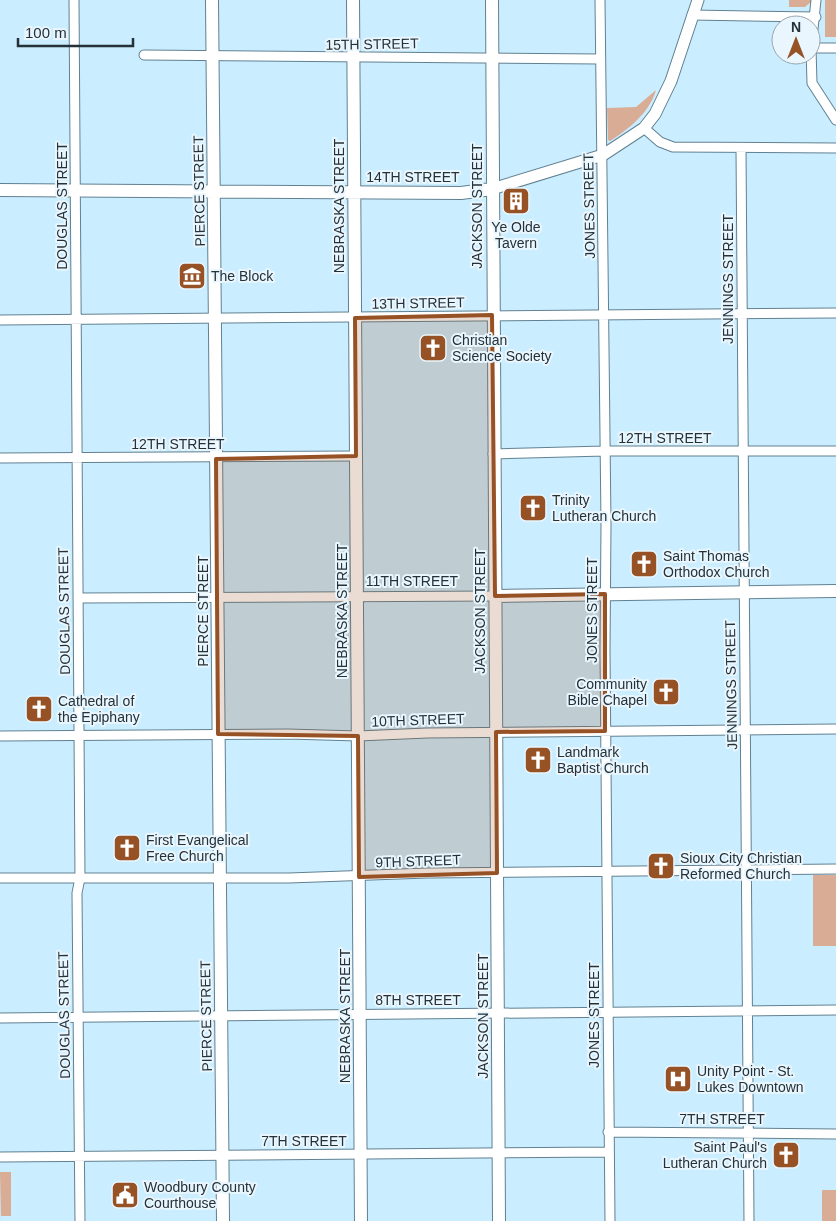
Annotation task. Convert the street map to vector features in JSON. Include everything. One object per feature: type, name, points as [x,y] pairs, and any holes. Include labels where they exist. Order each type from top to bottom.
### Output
[{"type":"main road","name":"PIERCE STREET","points":[[212,0],[222,1221]]},
{"type":"main road","name":"NEBRASKA STREET","points":[[353,0],[361,1221]]},
{"type":"main road","name":"JACKSON STREET","points":[[492,0],[492,315],[499,1221]]},
{"type":"main road","name":"14TH STREET","points":[[0,190],[461,192],[492,189]]},
{"type":"main road","name":"11TH STREET","points":[[495,596],[836,591]]},
{"type":"street","name":"DOUGLAS STREET","points":[[74,0],[80,878],[77,893],[80,1221]]},
{"type":"street","name":"JONES STREET","points":[[600,0],[610,1221]]},
{"type":"street","points":[[698,0],[671,81],[655,114],[644,128],[660,142],[673,146],[836,148]]},
{"type":"street","points":[[816,0],[816,15]]},
{"type":"street","points":[[692,15],[771,16]]},
{"type":"street","points":[[821,48],[836,48]]},
{"type":"street","name":"15TH STREET","points":[[144,55],[600,59]]},
{"type":"street","points":[[811,65],[812,83],[836,120]]},
{"type":"street","name":"14TH STREET","points":[[492,189],[602,155],[644,128]]},
{"type":"street","name":"JENNINGS STREET","points":[[741,148],[749,1221]]},
{"type":"street","name":"13TH STREET","points":[[0,320],[836,313]]},
{"type":"street","name":"12TH STREET","points":[[493,454],[605,451],[836,451]]},
{"type":"street","name":"12TH STREET","points":[[0,458],[356,456]]},
{"type":"street","name":"11TH STREET","points":[[78,598],[495,596]]},
{"type":"street","name":"10TH STREET","points":[[0,736],[218,734],[358,736],[496,732],[836,729]]},
{"type":"street","name":"9TH STREET","points":[[0,878],[359,877],[497,873],[836,869]]},
{"type":"street","name":"8TH STREET","points":[[0,1018],[836,1010]]},
{"type":"street","name":"7TH STREET","points":[[608,1132],[836,1134]]},
{"type":"street","name":"7TH STREET","points":[[0,1157],[608,1152]]},
{"type":"highlighted area","points":[[492,315],[495,596],[605,594],[605,731],[496,732],[497,873],[359,877],[358,736],[218,734],[216,459],[356,456],[355,318]]},
{"type":"shaded area","points":[[789,0],[811,0],[811,2],[805,7],[789,7]]},
{"type":"shaded area","points":[[825,0],[836,0],[836,37],[825,37]]},
{"type":"shaded area","points":[[656,90],[644,113],[617,136],[610,141],[608,140],[607,108],[636,107]]},
{"type":"shaded area","points":[[813,875],[836,875],[836,946],[813,946]]},
{"type":"shaded area","points":[[0,1172],[11,1172],[11,1216],[1,1216],[1,1221]]},
{"type":"shaded area","points":[[822,1190],[836,1190],[836,1221],[822,1221]]},
{"type":"place","name":"Ye Olde Tavern","points":[[516,201]]},
{"type":"place","name":"The Block","points":[[192,276]]},
{"type":"place","name":"Christian Science Society","points":[[433,348]]},
{"type":"place","name":"Trinity Lutheran Church","points":[[533,508]]},
{"type":"place","name":"Saint Thomas Orthodox Church","points":[[644,564]]},
{"type":"place","name":"Community Bible Chapel","points":[[666,692]]},
{"type":"place","name":"Cathedral of the Epiphany","points":[[39,709]]},
{"type":"place","name":"Landmark Baptist Church","points":[[538,760]]},
{"type":"place","name":"First Evangelical Free Church","points":[[127,848]]},
{"type":"place","name":"Sioux City Christian Reformed Church","points":[[661,866]]},
{"type":"place","name":"Unity Point - St. Lukes Downtown","points":[[678,1079]]},
{"type":"place","name":"Saint Paul's Lutheran Church","points":[[786,1155]]},
{"type":"place","name":"Woodbury County Courthouse","points":[[125,1195]]}]
